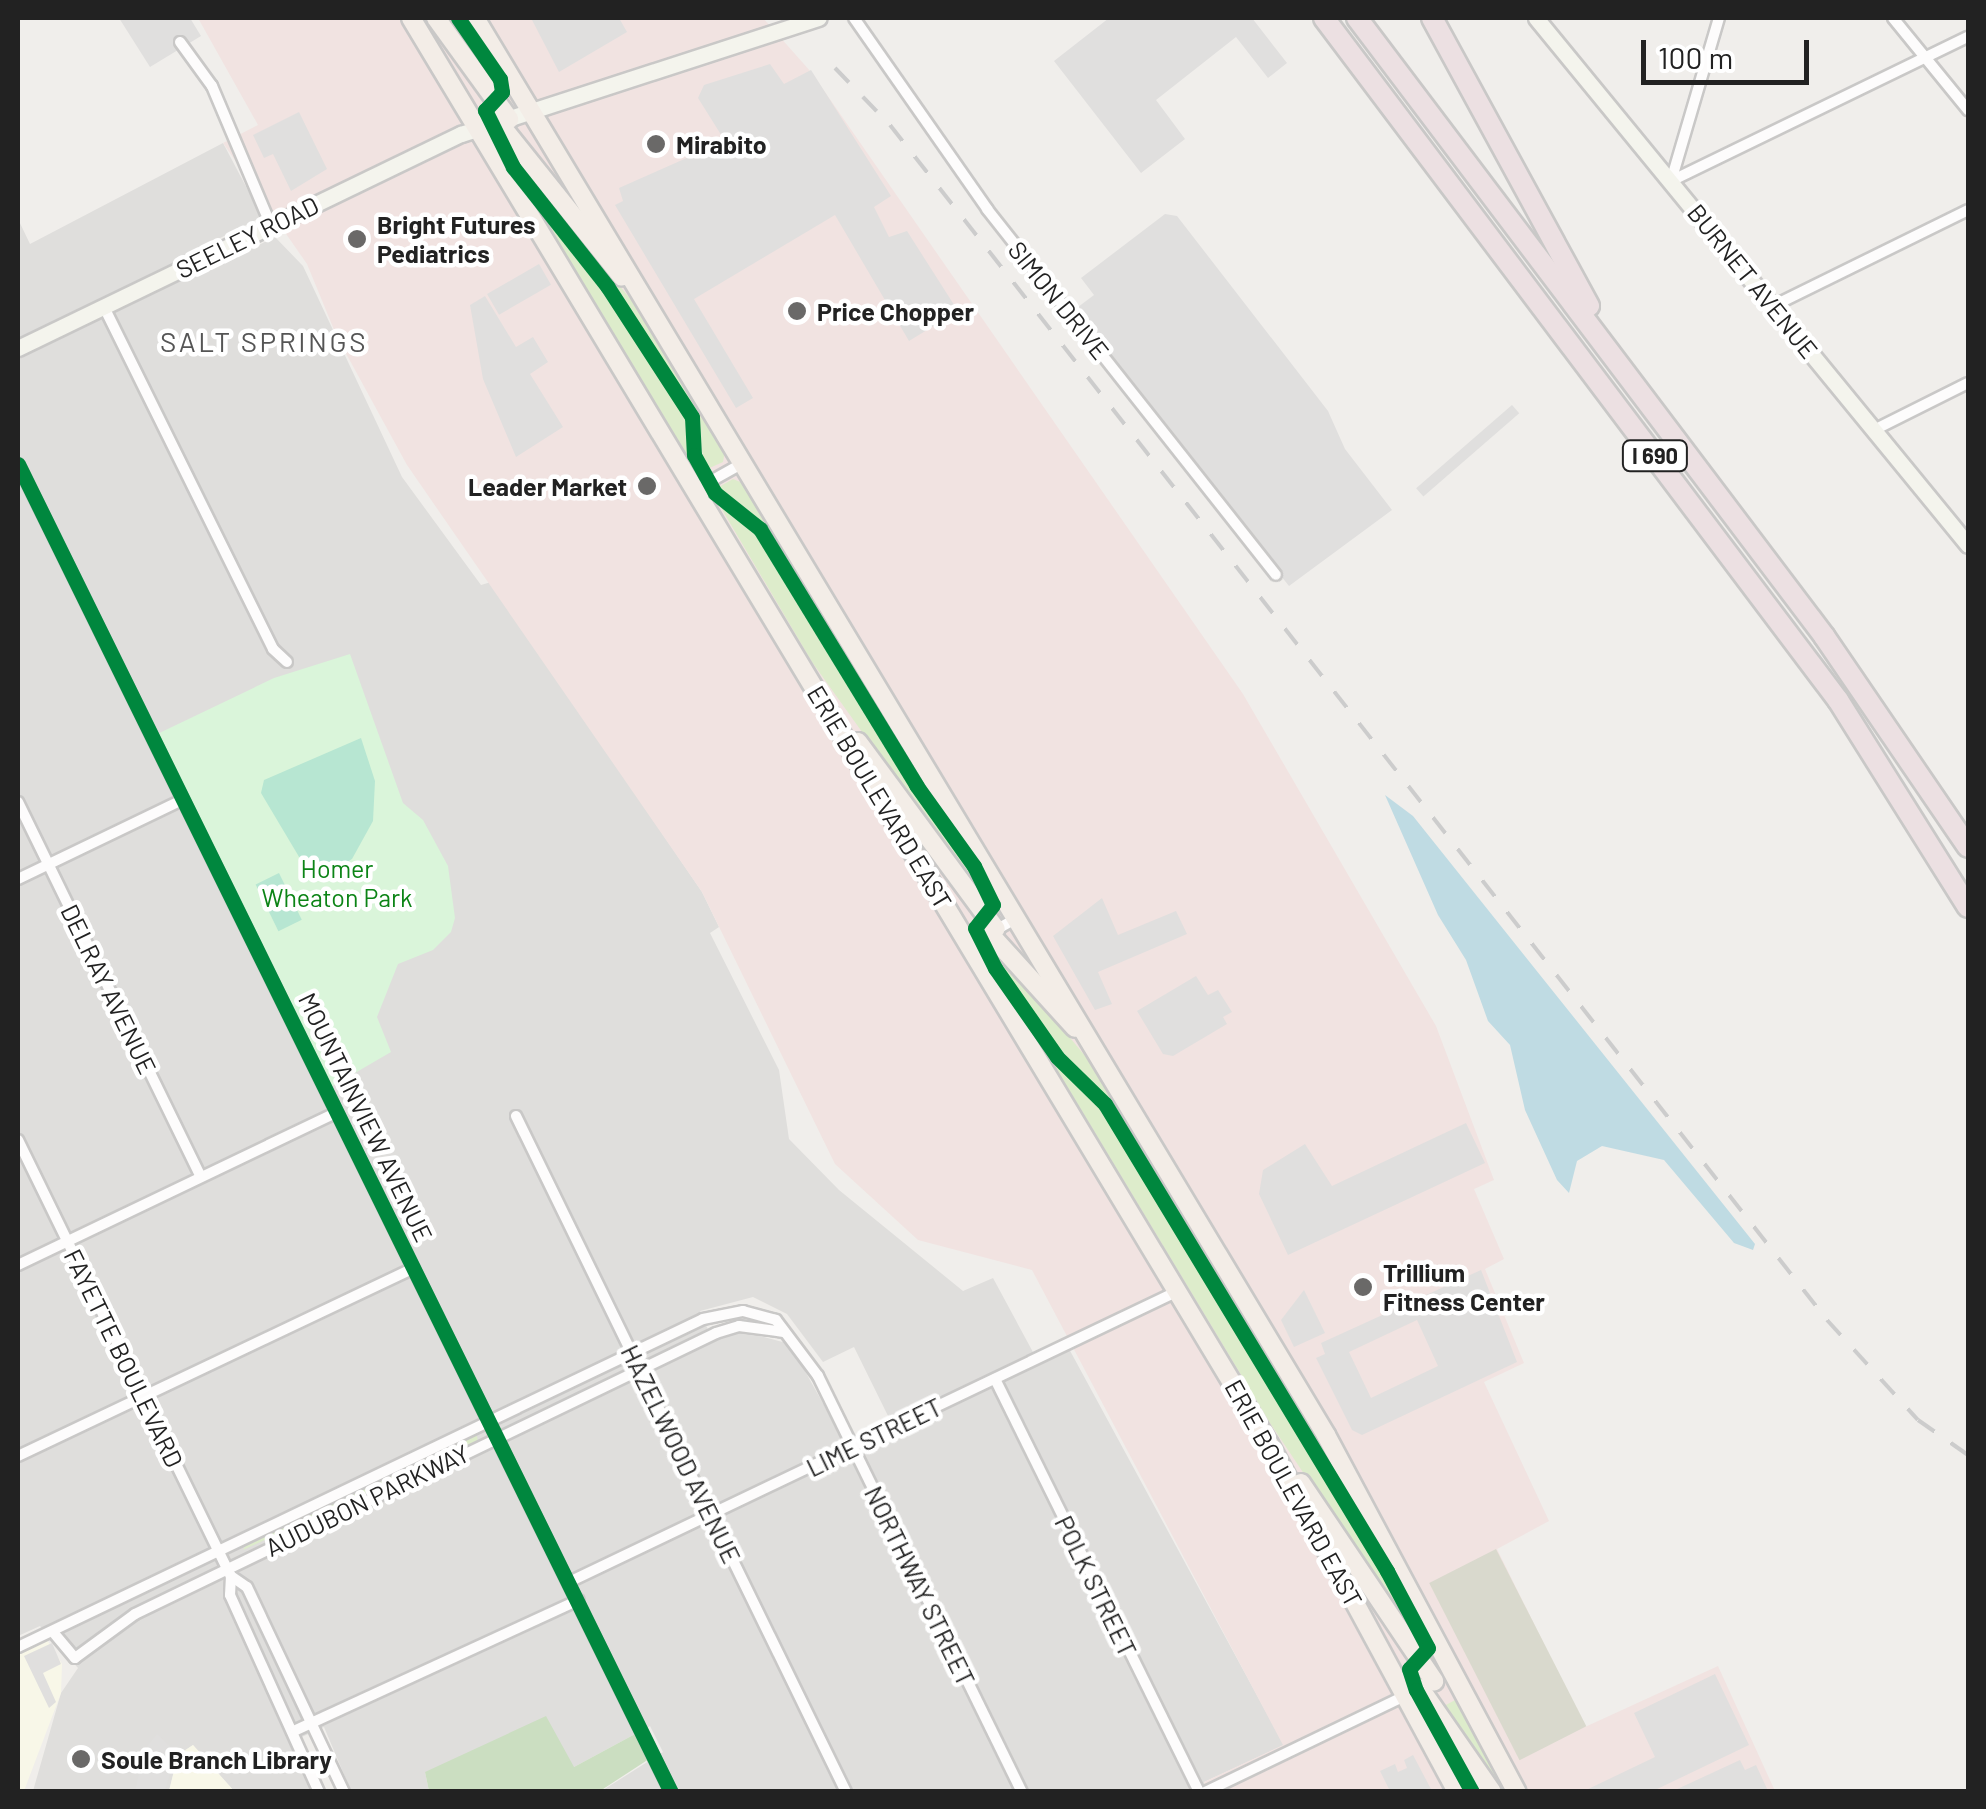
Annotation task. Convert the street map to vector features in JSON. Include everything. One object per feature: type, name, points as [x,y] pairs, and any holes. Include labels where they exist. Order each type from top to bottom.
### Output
[{"type":"highway","name":"I 690","points":[[1324,18],[1838,700],[1968,906]]},
{"type":"highway","name":"I 690","points":[[1358,18],[1824,636],[1968,847]]},
{"type":"highway","points":[[1432,18],[1510,171],[1654,409]]},
{"type":"main road","name":"ERIE BOULEVARD EAST","points":[[411,18],[1420,1688],[1457,1792]]},
{"type":"main road","points":[[436,18],[504,121],[654,316]]},
{"type":"main road","points":[[476,18],[1326,1435],[1517,1792]]},
{"type":"main road","points":[[822,699],[993,932],[1093,1046]]},
{"type":"main road","points":[[1270,1444],[1330,1520],[1420,1688],[1492,1792]]},
{"type":"street","name":"SEELEY ROAD","points":[[18,348],[478,128],[819,18]]},
{"type":"street","name":"SIMON DRIVE","points":[[854,18],[987,208],[1276,575]]},
{"type":"street","name":"BURNET AVENUE","points":[[1536,18],[1968,545]]},
{"type":"street","points":[[1671,181],[1719,18]]},
{"type":"street","points":[[1893,18],[1968,110]]},
{"type":"street","points":[[1671,181],[1968,37]]},
{"type":"street","points":[[180,42],[212,86],[271,226]]},
{"type":"street","points":[[1773,306],[1968,210]]},
{"type":"street","points":[[104,306],[272,649],[287,662]]},
{"type":"street","points":[[1874,430],[1968,383]]},
{"type":"street","points":[[696,490],[742,463]]},
{"type":"street","name":"MOUNTAINVIEW AVENUE","points":[[18,464],[671,1792]]},
{"type":"street","points":[[18,879],[182,800]]},
{"type":"street","name":"DELRAY AVENUE","points":[[18,802],[200,1177]]},
{"type":"street","points":[[969,944],[1016,918]]},
{"type":"street","points":[[18,1265],[335,1114]]},
{"type":"street","name":"HAZELWOOD AVENUE","points":[[516,1116],[846,1792]]},
{"type":"street","name":"FAYETTE BOULEVARD","points":[[18,1140],[229,1572],[247,1587],[344,1792]]},
{"type":"street","points":[[18,1456],[414,1268]]},
{"type":"street","name":"LIME STREET","points":[[570,1582],[1178,1291]]},
{"type":"street","points":[[743,1311],[776,1320],[784,1332],[740,1326],[743,1311]]},
{"type":"street","name":"AUDUBON PARKWAY","points":[[18,1647],[703,1320],[743,1311]]},
{"type":"street","name":"AUDUBON PARKWAY","points":[[53,1632],[75,1658],[135,1614],[229,1572],[640,1369],[740,1326]]},
{"type":"street","name":"NORTHWAY STREET","points":[[784,1332],[818,1376],[1022,1792]]},
{"type":"street","name":"POLK STREET","points":[[995,1378],[1202,1792]]},
{"type":"street","name":"FAYETTE BOULEVARD","points":[[229,1572],[230,1595],[296,1730],[319,1792]]},
{"type":"street","points":[[123,1595],[135,1614]]},
{"type":"street","points":[[296,1730],[578,1600]]},
{"type":"street","points":[[1202,1792],[1453,1673]]},
{"type":"shaded area","points":[[119,18],[190,18],[201,36],[150,67]]},
{"type":"shaded area","points":[[198,18],[763,18],[811,72],[1243,694],[1436,1026],[1494,1180],[1474,1189],[1504,1259],[1485,1269],[1524,1363],[1484,1382],[1549,1521],[1497,1549],[1585,1727],[1718,1666],[1775,1791],[1208,1791],[1204,1782],[1283,1745],[1032,1270],[918,1240],[835,1164],[702,892],[407,465],[337,337],[307,264],[223,143],[258,125]]},
{"type":"shaded area","points":[[531,18],[619,18],[627,32],[559,72]]},
{"type":"shaded area","points":[[1109,18],[1252,18],[1287,63],[1268,78],[1236,37],[1156,100],[1185,139],[1141,173],[1054,61]]},
{"type":"shaded area","points":[[770,64],[784,84],[811,70],[891,196],[874,207],[889,237],[907,231],[958,311],[909,341],[835,215],[694,299],[753,398],[736,408],[615,205],[623,201],[619,188],[725,141],[698,98],[704,85]]},
{"type":"shaded area","points":[[299,112],[327,169],[291,191],[273,154],[264,158],[253,135]]},
{"type":"shaded area","points":[[223,143],[262,217],[204,246],[214,267],[275,237],[303,266],[402,477],[481,585],[491,582],[702,892],[719,927],[710,933],[779,1070],[789,1139],[839,1190],[963,1291],[993,1278],[1034,1354],[891,1422],[854,1347],[823,1362],[787,1314],[753,1297],[700,1311],[712,1339],[741,1331],[790,1344],[851,1454],[1068,1347],[1284,1745],[1204,1782],[1208,1791],[600,1792],[663,1752],[650,1726],[574,1767],[425,1772],[429,1791],[351,1791],[324,1727],[295,1740],[314,1791],[234,1791],[193,1745],[178,1755],[169,1791],[33,1791],[61,1693],[78,1668],[40,1626],[18,1636],[18,219],[30,244]]},
{"type":"shaded area","points":[[1165,214],[1177,216],[1328,411],[1345,449],[1392,510],[1289,586],[1070,313],[1094,295],[1081,278]]},
{"type":"shaded area","points":[[539,264],[551,285],[499,315],[487,294]]},
{"type":"shaded area","points":[[485,296],[516,347],[533,337],[548,362],[530,374],[563,427],[516,457],[483,379],[470,305]]},
{"type":"shaded area","points":[[1512,405],[1519,413],[1423,497],[1416,488]]},
{"type":"shaded area","points":[[1102,898],[1118,935],[1176,911],[1187,934],[1098,972],[1112,1004],[1095,1010],[1053,936]]},
{"type":"shaded area","points":[[1196,976],[1208,995],[1218,990],[1232,1012],[1223,1017],[1227,1024],[1173,1056],[1163,1054],[1137,1011]]},
{"type":"shaded area","points":[[1466,1123],[1485,1163],[1288,1255],[1259,1194],[1263,1170],[1305,1144],[1332,1186]]},
{"type":"shaded area","points":[[1481,1270],[1517,1362],[1362,1435],[1352,1430],[1316,1358],[1325,1354],[1321,1343]],"holes":[[[1417,1320],[1438,1366],[1371,1398],[1349,1352]]]},
{"type":"shaded area","points":[[1304,1290],[1325,1333],[1294,1347],[1281,1320]]},
{"type":"shaded area","points":[[1496,1549],[1586,1726],[1520,1760],[1429,1583]]},
{"type":"shaded area","points":[[46,1638],[62,1664],[61,1693],[24,1791],[18,1792],[18,1652]]},
{"type":"shaded area","points":[[52,1643],[61,1664],[43,1673],[56,1702],[49,1708],[24,1656]]},
{"type":"shaded area","points":[[1715,1674],[1749,1745],[1653,1791],[1584,1791],[1655,1757],[1634,1713]]},
{"type":"shaded area","points":[[157,1734],[176,1752],[165,1791],[135,1791],[145,1749]]},
{"type":"shaded area","points":[[193,1745],[234,1791],[169,1791],[178,1755]]},
{"type":"shaded area","points":[[1413,1755],[1432,1791],[1390,1791],[1380,1771],[1395,1764],[1398,1772],[1407,1768],[1404,1760]]},
{"type":"shaded area","points":[[1740,1760],[1745,1770],[1756,1765],[1768,1791],[1673,1791]]},
{"type":"green space","points":[[504,142],[636,306],[725,451],[723,462],[705,470],[697,419],[616,291]]},
{"type":"green space","points":[[497,143],[556,230],[605,288],[690,419],[696,470]]},
{"type":"green space","points":[[733,479],[745,484],[953,823],[1003,910],[999,916],[968,851],[910,769],[760,522],[717,488]]},
{"type":"green space","points":[[714,496],[753,524],[910,781],[971,866],[990,898],[988,908],[812,662]]},
{"type":"green space","name":"Homer Wheaton Park","points":[[350,654],[403,803],[423,820],[448,866],[455,918],[451,932],[433,950],[398,964],[377,1017],[391,1052],[324,1091],[151,737],[274,678]]},
{"type":"green space","points":[[361,738],[375,781],[373,821],[352,859],[314,882],[261,793],[264,780]]},
{"type":"green space","points":[[279,873],[302,920],[278,931],[256,884]]},
{"type":"green space","points":[[996,949],[1096,1069],[1369,1522],[1439,1653],[1436,1661],[1428,1659],[1432,1646],[1336,1478],[1112,1109],[1026,1009],[991,953]]},
{"type":"green space","points":[[1059,1062],[1091,1089],[1111,1119],[1371,1549],[1423,1652],[1270,1423],[1054,1065]]},
{"type":"green space","points":[[476,1432],[478,1441],[243,1550],[247,1543]]},
{"type":"green space","points":[[1457,1699],[1507,1791],[1500,1791],[1444,1706]]},
{"type":"green space","points":[[546,1716],[574,1767],[637,1733],[649,1759],[600,1791],[429,1791],[425,1772]]},
{"type":"water","points":[[1385,795],[1413,816],[1755,1244],[1753,1250],[1734,1243],[1664,1160],[1602,1146],[1577,1161],[1569,1193],[1557,1180],[1525,1110],[1510,1045],[1488,1021],[1466,960],[1438,915]]},
{"type":"railway","points":[[835,68],[890,125],[1827,1320],[1918,1420],[1968,1455]]},
{"type":"cycle path","points":[[458,18],[500,79],[502,92],[485,110],[513,167],[607,286],[692,417],[694,455],[715,493],[760,529],[916,785],[974,866],[993,905],[975,928],[995,968],[1057,1057],[1105,1104],[1387,1571],[1428,1648],[1409,1669],[1416,1690],[1472,1792]]},
{"type":"cycle path","points":[[18,464],[671,1792]]},
{"type":"place","name":"Mirabito","points":[[656,144]]},
{"type":"place","name":"Bright Futures Pediatrics","points":[[357,239]]},
{"type":"place","name":"Price Chopper","points":[[797,311]]},
{"type":"place","name":"Leader Market","points":[[647,486]]},
{"type":"place","name":"Trillium Fitness Center","points":[[1363,1287]]},
{"type":"place","name":"Soule Branch Library","points":[[81,1759]]},
{"type":"district","name":"SALT SPRINGS","points":[[264,341]]}]
